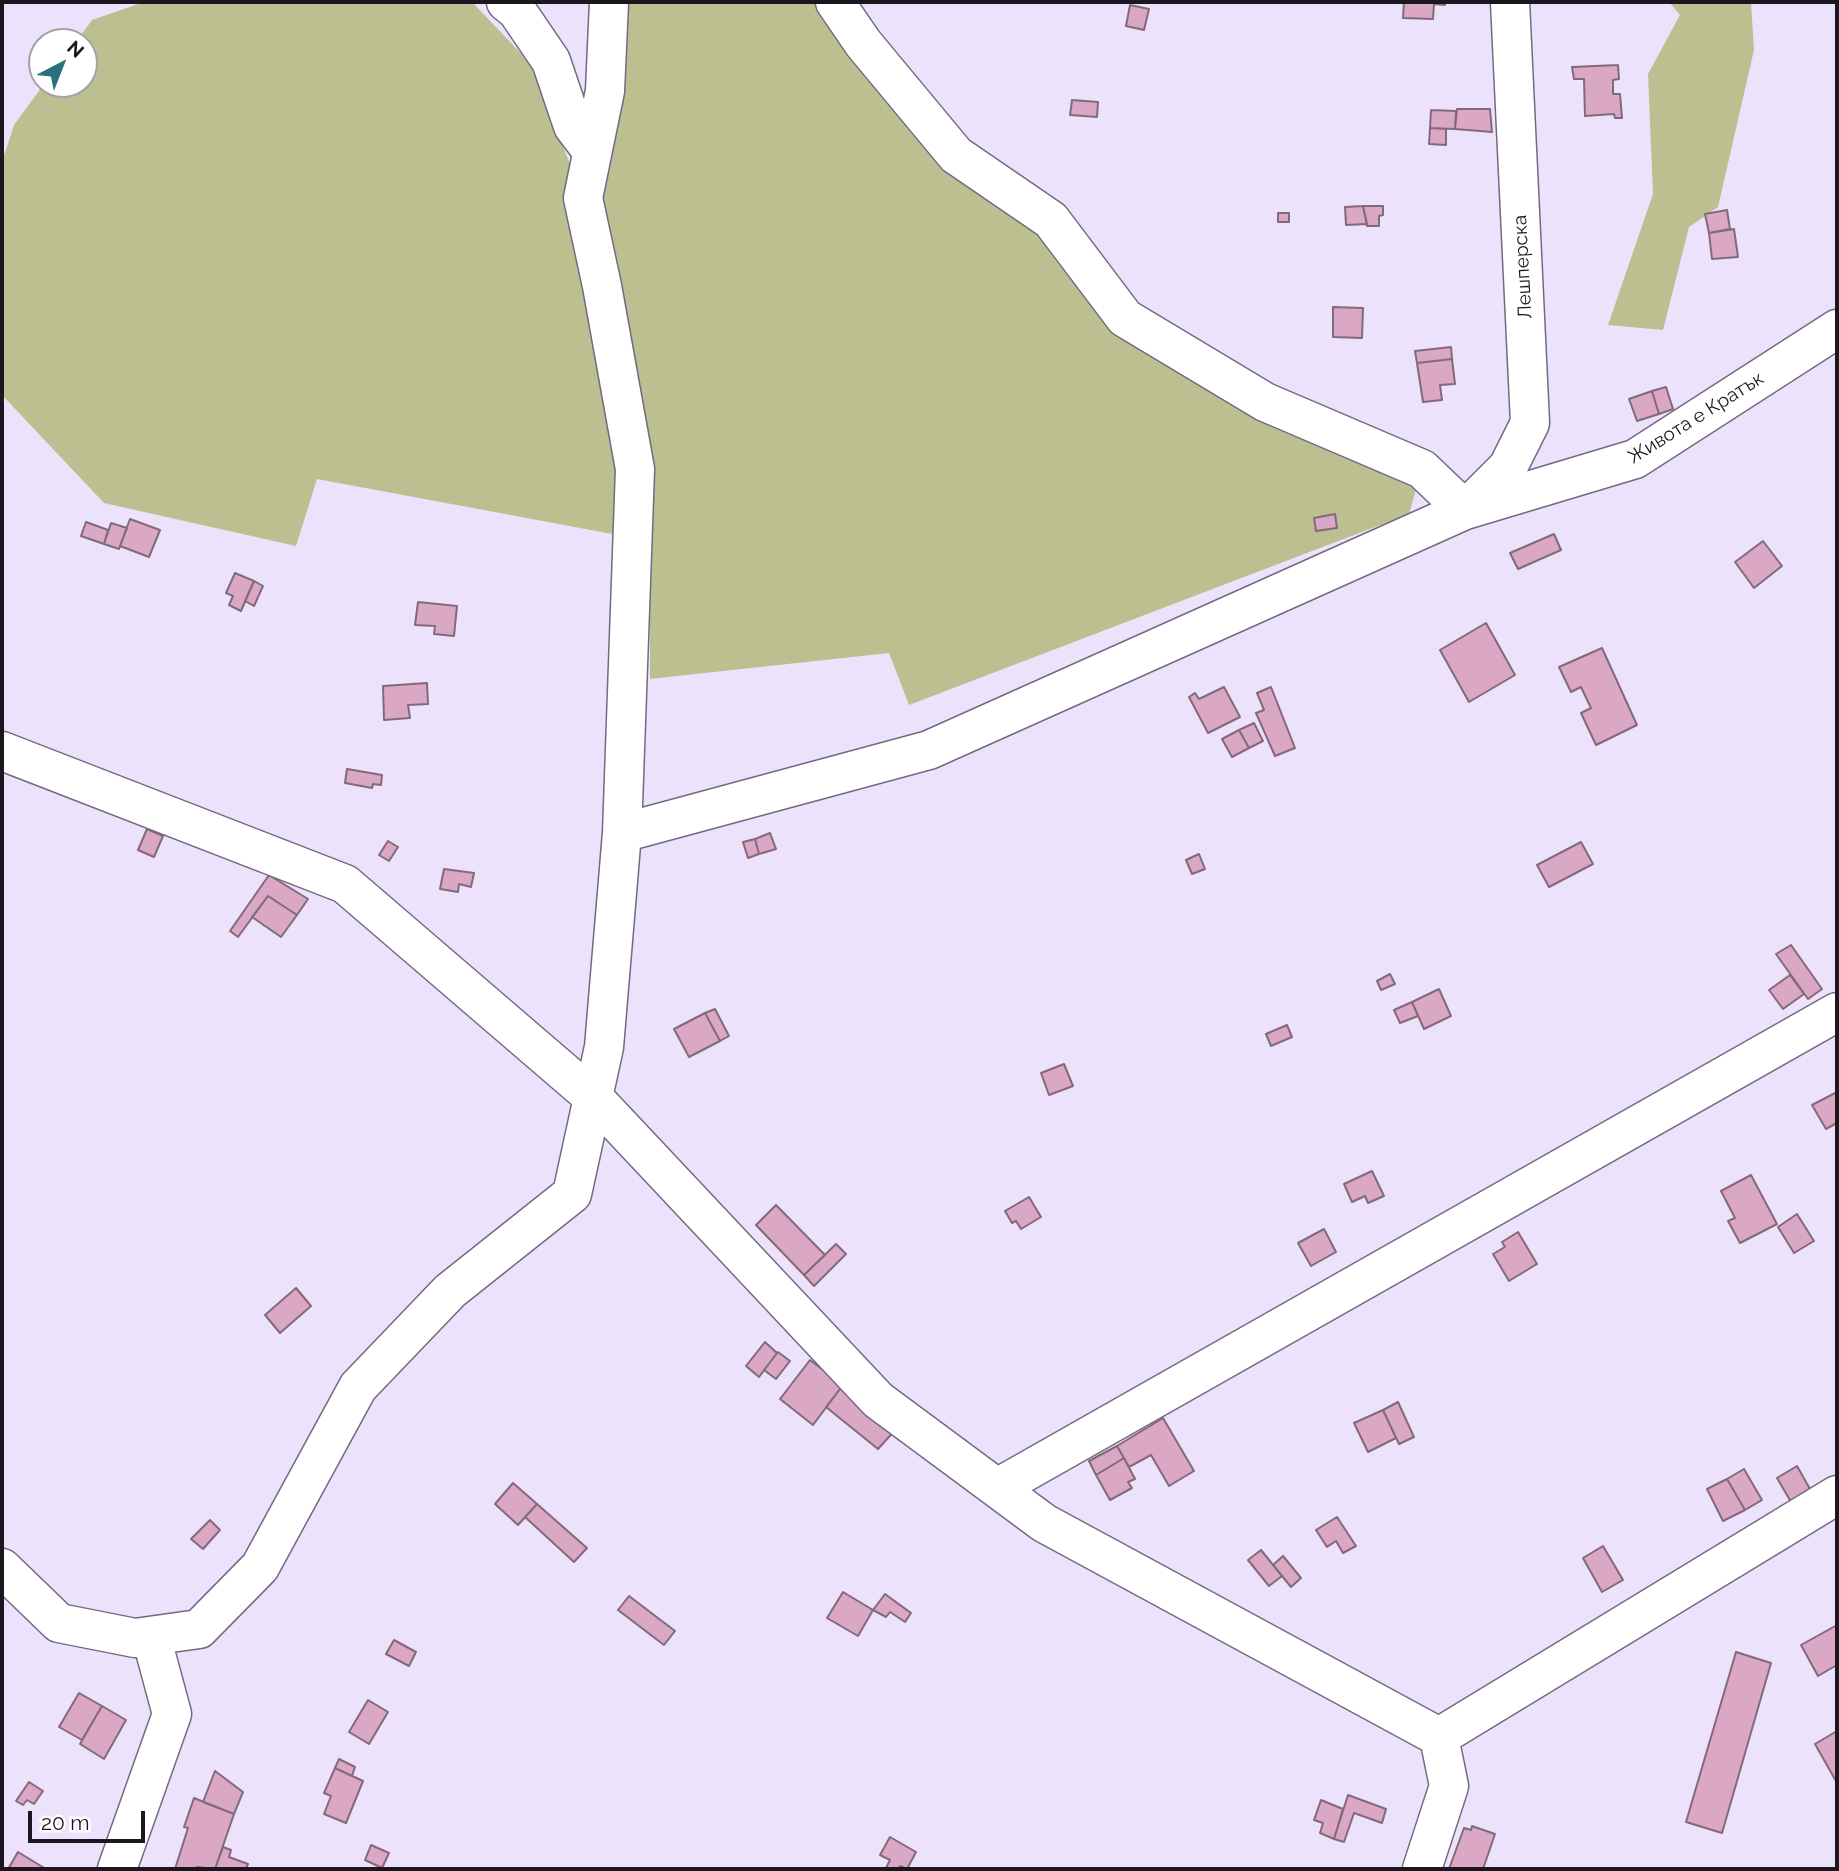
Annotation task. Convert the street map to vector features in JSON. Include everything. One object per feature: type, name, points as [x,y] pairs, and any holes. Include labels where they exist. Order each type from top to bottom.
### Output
[{"type":"street","points":[[506,2],[517,11],[551,61],[573,126],[592,151]]},
{"type":"street","points":[[2,1568],[58,1623],[135,1638],[199,1629],[260,1567],[358,1387],[450,1291],[572,1194],[604,1047],[622,833],[635,469],[583,198],[605,91],[609,2]]},
{"type":"street","points":[[622,833],[929,750],[1465,510],[1422,470],[1265,402],[1125,318],[1051,220],[956,155],[863,43],[835,2]]},
{"type":"street","name":"Лешперска","points":[[1465,510],[1508,467],[1530,423],[1510,2]]},
{"type":"street","name":"Живота е Кратък","points":[[1465,510],[1635,459],[1837,329]]},
{"type":"street","points":[[2,751],[345,884],[594,1098],[878,1400],[1044,1523],[1439,1737]]},
{"type":"street","points":[[997,1488],[1837,1012]]},
{"type":"street","points":[[1439,1737],[1837,1495]]},
{"type":"street","points":[[117,1869],[172,1714],[151,1636]]},
{"type":"street","points":[[1422,1869],[1449,1786],[1439,1737]]},
{"type":"green space","points":[[144,2],[474,4],[530,63],[583,197],[609,2],[835,2],[1125,318],[1422,469],[1409,514],[909,705],[889,653],[650,679],[650,541],[317,479],[296,546],[104,503],[2,395],[2,162],[14,125],[34,98],[98,98],[98,28],[86,28],[92,20]]},
{"type":"green space","points":[[1669,2],[1751,2],[1754,50],[1718,207],[1689,227],[1663,330],[1608,325],[1653,194],[1648,74],[1680,15]]},
{"type":"building","points":[[1404,2],[1445,2],[1445,5],[1434,4],[1433,19],[1403,18]]},
{"type":"building","points":[[1130,5],[1149,9],[1144,30],[1126,26]]},
{"type":"building","points":[[1618,65],[1619,79],[1613,80],[1613,94],[1620,94],[1622,118],[1615,118],[1614,114],[1585,116],[1584,79],[1574,79],[1572,67]]},
{"type":"building","points":[[1072,100],[1098,102],[1097,117],[1070,115]]},
{"type":"building","points":[[1457,109],[1490,109],[1492,132],[1455,129]]},
{"type":"building","points":[[1431,110],[1456,111],[1455,129],[1430,128]]},
{"type":"building","points":[[1430,128],[1446,129],[1446,145],[1429,144]]},
{"type":"building","points":[[1363,206],[1367,224],[1346,225],[1345,207]]},
{"type":"building","points":[[1363,206],[1383,206],[1379,226],[1367,226]]},
{"type":"building","points":[[1727,210],[1730,229],[1709,233],[1705,214]]},
{"type":"building","points":[[1278,213],[1289,213],[1289,222],[1278,222]]},
{"type":"building","points":[[1734,229],[1738,257],[1712,259],[1709,233]]},
{"type":"building","points":[[1333,307],[1363,308],[1362,338],[1333,337]]},
{"type":"building","points":[[1451,347],[1452,359],[1417,363],[1415,351]]},
{"type":"building","points":[[1452,359],[1455,384],[1440,385],[1442,400],[1423,402],[1417,363]]},
{"type":"building","points":[[1666,387],[1673,409],[1659,414],[1652,391]]},
{"type":"building","points":[[1652,391],[1659,414],[1637,421],[1629,399]]},
{"type":"building","points":[[1335,514],[1337,528],[1316,531],[1314,518]]},
{"type":"building","points":[[130,519],[160,530],[149,557],[120,546]]},
{"type":"building","points":[[86,522],[108,530],[104,544],[81,536]]},
{"type":"building","points":[[111,523],[127,528],[119,549],[104,544]]},
{"type":"building","points":[[1554,534],[1561,550],[1518,569],[1510,553]]},
{"type":"building","points":[[1763,541],[1782,566],[1754,588],[1735,562]]},
{"type":"building","points":[[235,573],[254,581],[241,611],[229,605],[233,596],[226,593]]},
{"type":"building","points":[[254,581],[263,586],[254,606],[245,601]]},
{"type":"building","points":[[418,602],[457,606],[454,636],[434,634],[435,626],[415,625]]},
{"type":"building","points":[[1486,623],[1515,675],[1469,702],[1440,650]]},
{"type":"building","points":[[1602,648],[1637,725],[1596,745],[1581,713],[1591,708],[1581,687],[1571,692],[1559,667]]},
{"type":"building","points":[[427,683],[428,704],[408,705],[410,718],[384,720],[383,686]]},
{"type":"building","points":[[1224,687],[1240,717],[1208,733],[1189,697],[1195,693],[1199,699]]},
{"type":"building","points":[[1271,687],[1295,748],[1275,756],[1256,713],[1264,710],[1257,693]]},
{"type":"building","points":[[1254,723],[1263,741],[1249,748],[1239,730]]},
{"type":"building","points":[[1239,730],[1249,748],[1232,757],[1222,739]]},
{"type":"building","points":[[347,769],[382,775],[381,785],[373,784],[372,788],[345,783]]},
{"type":"building","points":[[147,829],[163,836],[154,857],[138,850]]},
{"type":"building","points":[[770,833],[776,849],[759,854],[755,839]]},
{"type":"building","points":[[755,839],[759,854],[748,858],[743,842]]},
{"type":"building","points":[[388,841],[398,847],[389,861],[379,855]]},
{"type":"building","points":[[1581,842],[1593,864],[1549,887],[1537,865]]},
{"type":"building","points":[[1199,854],[1205,869],[1192,874],[1186,860]]},
{"type":"building","points":[[444,869],[474,873],[471,887],[459,884],[458,892],[440,889]]},
{"type":"building","points":[[269,875],[308,899],[297,915],[268,896],[238,937],[230,931]]},
{"type":"building","points":[[268,896],[297,915],[281,937],[252,917]]},
{"type":"building","points":[[1791,945],[1822,989],[1808,999],[1776,954]]},
{"type":"building","points":[[1390,974],[1395,984],[1381,990],[1377,981]]},
{"type":"building","points":[[1790,975],[1804,994],[1783,1009],[1769,990]]},
{"type":"building","points":[[1439,989],[1451,1016],[1424,1029],[1412,1002]]},
{"type":"building","points":[[1412,1002],[1418,1016],[1400,1023],[1394,1010]]},
{"type":"building","points":[[715,1009],[729,1036],[720,1041],[705,1013]]},
{"type":"building","points":[[705,1013],[720,1041],[689,1057],[674,1029]]},
{"type":"building","points":[[1287,1025],[1292,1037],[1271,1046],[1266,1034]]},
{"type":"building","points":[[1064,1064],[1073,1086],[1049,1095],[1041,1073]]},
{"type":"building","points":[[1837,1092],[1837,1123],[1826,1129],[1812,1105]]},
{"type":"building","points":[[1372,1171],[1384,1196],[1368,1203],[1365,1196],[1352,1202],[1344,1184]]},
{"type":"building","points":[[1751,1175],[1777,1224],[1740,1243],[1728,1221],[1735,1218],[1721,1191]]},
{"type":"building","points":[[1029,1197],[1041,1217],[1021,1229],[1016,1221],[1012,1223],[1005,1211]]},
{"type":"building","points":[[776,1205],[825,1255],[804,1275],[756,1225]]},
{"type":"building","points":[[1797,1214],[1814,1241],[1794,1253],[1778,1227]]},
{"type":"building","points":[[1324,1229],[1336,1252],[1311,1266],[1298,1243]]},
{"type":"building","points":[[1518,1232],[1537,1264],[1509,1281],[1493,1254],[1505,1247],[1502,1242]]},
{"type":"building","points":[[836,1244],[846,1254],[814,1286],[804,1275]]},
{"type":"building","points":[[296,1288],[311,1306],[280,1333],[265,1315]]},
{"type":"building","points":[[765,1342],[777,1353],[759,1377],[746,1366]]},
{"type":"building","points":[[778,1352],[790,1361],[776,1379],[764,1370]]},
{"type":"building","points":[[810,1360],[843,1385],[813,1425],[780,1399]]},
{"type":"building","points":[[843,1385],[897,1428],[878,1449],[826,1407]]},
{"type":"building","points":[[1398,1402],[1414,1437],[1399,1444],[1383,1410]]},
{"type":"building","points":[[1383,1410],[1396,1438],[1368,1452],[1354,1423]]},
{"type":"building","points":[[1163,1418],[1194,1471],[1169,1486],[1151,1455],[1129,1467],[1117,1446]]},
{"type":"building","points":[[1117,1446],[1124,1458],[1096,1475],[1089,1461]]},
{"type":"building","points":[[1124,1458],[1135,1479],[1128,1482],[1132,1488],[1110,1500],[1096,1475]]},
{"type":"building","points":[[1797,1466],[1814,1496],[1794,1507],[1777,1478]]},
{"type":"building","points":[[1744,1469],[1762,1500],[1745,1510],[1727,1479]]},
{"type":"building","points":[[1727,1479],[1745,1510],[1723,1521],[1707,1489]]},
{"type":"building","points":[[513,1483],[537,1504],[518,1525],[495,1504]]},
{"type":"building","points":[[537,1504],[587,1548],[574,1562],[525,1517]]},
{"type":"building","points":[[1337,1517],[1356,1546],[1343,1553],[1336,1541],[1327,1547],[1316,1530]]},
{"type":"building","points":[[210,1520],[220,1530],[203,1549],[191,1539]]},
{"type":"building","points":[[1603,1546],[1623,1580],[1602,1592],[1583,1558]]},
{"type":"building","points":[[1261,1550],[1282,1576],[1269,1586],[1248,1560]]},
{"type":"building","points":[[1283,1556],[1301,1578],[1291,1587],[1273,1565]]},
{"type":"building","points":[[843,1592],[873,1610],[858,1636],[827,1618]]},
{"type":"building","points":[[885,1594],[911,1613],[905,1622],[890,1612],[886,1617],[873,1610]]},
{"type":"building","points":[[629,1596],[675,1631],[664,1645],[618,1610]]},
{"type":"building","points":[[1837,1625],[1837,1665],[1818,1676],[1801,1645]]},
{"type":"building","points":[[394,1640],[416,1652],[409,1666],[386,1654]]},
{"type":"building","points":[[1736,1652],[1771,1663],[1722,1833],[1686,1822]]},
{"type":"building","points":[[79,1693],[102,1706],[82,1740],[59,1727]]},
{"type":"building","points":[[368,1700],[388,1712],[369,1744],[349,1732]]},
{"type":"building","points":[[102,1706],[126,1720],[104,1759],[80,1744]]},
{"type":"building","points":[[1837,1731],[1837,1783],[1815,1744]]},
{"type":"building","points":[[339,1759],[355,1767],[352,1776],[335,1768]]},
{"type":"building","points":[[335,1768],[363,1781],[346,1823],[324,1814],[331,1796],[324,1793]]},
{"type":"building","points":[[215,1771],[243,1792],[234,1814],[203,1802]]},
{"type":"building","points":[[29,1782],[43,1791],[34,1804],[27,1800],[23,1805],[16,1801]]},
{"type":"building","points":[[1348,1795],[1386,1809],[1382,1823],[1354,1813],[1344,1842],[1334,1839]]},
{"type":"building","points":[[194,1798],[234,1814],[215,1869],[175,1869],[188,1828],[184,1827]]},
{"type":"building","points":[[1321,1800],[1343,1809],[1334,1839],[1320,1833],[1323,1823],[1314,1820]]},
{"type":"building","points":[[1472,1826],[1495,1834],[1483,1869],[1449,1869],[1464,1828],[1471,1830]]},
{"type":"building","points":[[890,1837],[916,1852],[907,1869],[900,1866],[898,1869],[886,1868],[890,1860],[880,1855]]},
{"type":"building","points":[[371,1845],[389,1853],[382,1868],[365,1860]]},
{"type":"building","points":[[223,1847],[231,1850],[229,1857],[248,1864],[246,1869],[215,1869]]},
{"type":"building","points":[[18,1852],[46,1869],[8,1869]]}]
